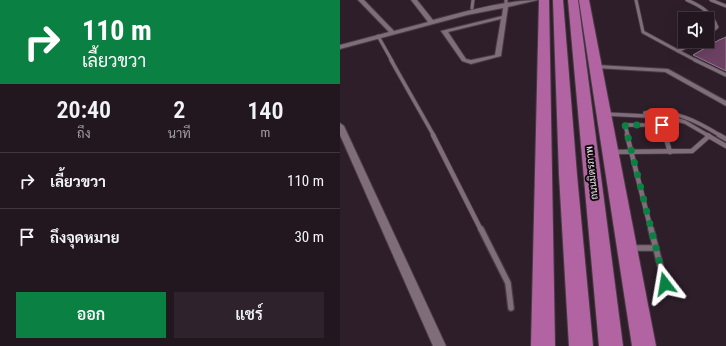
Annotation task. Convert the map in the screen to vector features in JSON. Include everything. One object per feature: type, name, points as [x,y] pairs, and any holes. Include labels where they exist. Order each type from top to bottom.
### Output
[{"type":"highway","points":[[543,346],[544,0]]},
{"type":"highway","points":[[558,0],[564,118],[581,346]]},
{"type":"highway","name":"ถนนมิตรภาพ","points":[[573,0],[582,13],[611,346]]},
{"type":"highway","points":[[582,13],[597,67],[644,346]]},
{"type":"highway","points":[[544,101],[564,118]]},
{"type":"street","points":[[361,0],[392,32]]},
{"type":"street","points":[[414,0],[430,22]]},
{"type":"street","points":[[340,46],[506,2],[535,0]]},
{"type":"street","points":[[504,17],[444,31],[464,60],[471,62],[499,55],[506,2]]},
{"type":"street","points":[[597,67],[666,70],[726,104]]},
{"type":"street","points":[[340,126],[440,346]]},
{"type":"lane","points":[[472,8],[473,0]]},
{"type":"lane","points":[[636,0],[643,32],[726,75]]},
{"type":"lane","points":[[687,0],[704,7],[709,12]]},
{"type":"lane","points":[[711,0],[726,6]]},
{"type":"lane","points":[[714,17],[716,27],[714,29]]},
{"type":"lane","points":[[378,36],[438,143],[508,283],[511,308]]},
{"type":"lane","points":[[678,51],[684,48]]},
{"type":"lane","points":[[642,114],[655,111],[678,114],[701,124],[726,139]]},
{"type":"lane","points":[[605,114],[642,114],[666,117],[686,122],[726,146]]},
{"type":"lane","points":[[665,284],[625,125],[662,125],[670,152]]},
{"type":"lane","points":[[612,152],[692,151],[709,136]]},
{"type":"lane","points":[[628,248],[655,248]]},
{"type":"building","points":[[726,37],[726,71],[693,55],[705,48],[714,48],[714,43]]},
{"type":"route","points":[[662,125],[625,125],[665,284]]}]
